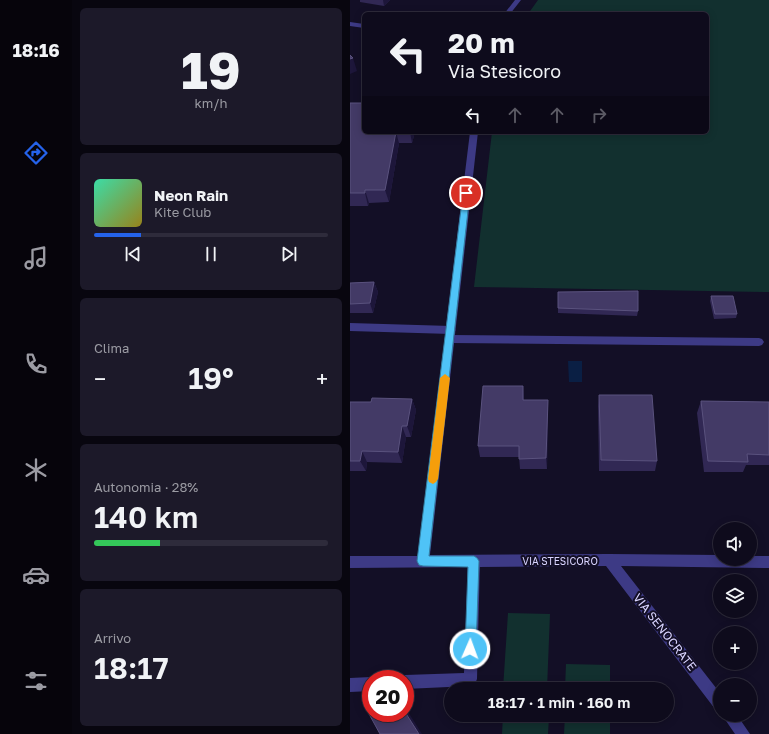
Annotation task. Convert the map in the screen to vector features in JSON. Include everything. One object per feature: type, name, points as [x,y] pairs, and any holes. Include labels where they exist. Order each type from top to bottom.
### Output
[{"type":"street","points":[[509,12],[518,0]]},
{"type":"street","points":[[350,24],[362,26]]},
{"type":"street","points":[[423,561],[474,134]]},
{"type":"street","points":[[350,327],[450,334],[759,342]]},
{"type":"street","name":"VIA STESICORO","points":[[350,562],[609,560],[769,562]]},
{"type":"street","name":"VIA SENOCRATE","points":[[609,560],[713,695]]},
{"type":"street","points":[[414,682],[470,679],[474,561]]},
{"type":"street","points":[[350,685],[362,684]]},
{"type":"street","points":[[734,722],[743,734]]},
{"type":"green space","points":[[538,0],[769,0],[769,292],[474,287],[492,134],[709,134],[709,12],[529,12]]},
{"type":"green space","points":[[508,613],[550,614],[547,682],[503,682]]},
{"type":"green space","points":[[566,664],[610,665],[610,682],[565,682]]},
{"type":"green space","points":[[503,722],[549,722],[548,734],[502,734]]},
{"type":"green space","points":[[565,722],[610,722],[610,734],[564,734]]},
{"type":"water","points":[[568,361],[582,361],[582,382],[569,382]]},
{"type":"building","points":[[350,103],[362,103],[362,134],[396,134],[385,190],[365,190],[365,193],[350,193]]},
{"type":"building","points":[[374,282],[370,303],[350,304],[350,283]]},
{"type":"building","points":[[638,291],[638,311],[558,308],[558,292]]},
{"type":"building","points":[[711,296],[733,296],[737,314],[715,314]]},
{"type":"building","points":[[483,386],[523,386],[523,400],[548,400],[546,458],[519,459],[519,446],[478,446]]},
{"type":"building","points":[[599,395],[652,395],[657,461],[601,460]]},
{"type":"building","points":[[372,398],[412,399],[407,426],[402,426],[398,452],[362,451],[360,461],[350,461],[350,402],[371,402]]},
{"type":"building","points":[[701,401],[769,402],[769,455],[747,454],[748,462],[708,461]]},
{"type":"building","points":[[373,722],[411,722],[419,734],[380,734]]},
{"type":"slow traffic","points":[[433,479],[445,378]]},
{"type":"route","points":[[466,193],[423,561],[474,561],[470,649]]}]
